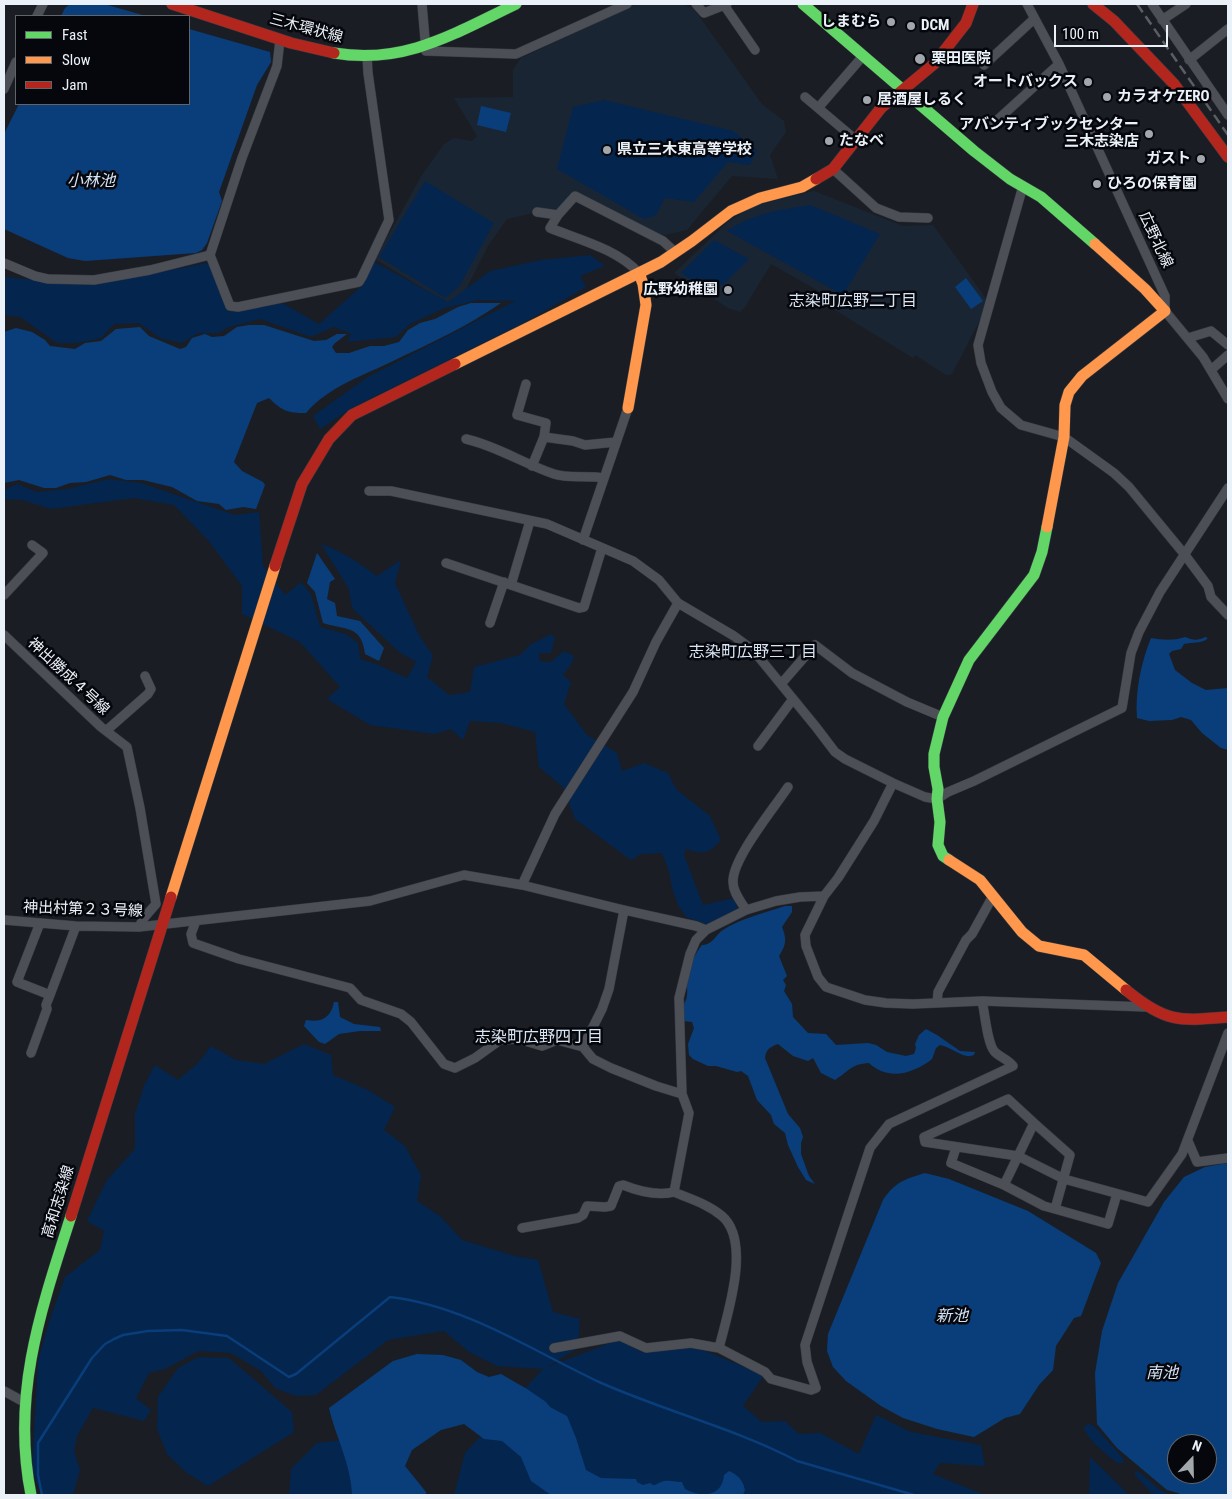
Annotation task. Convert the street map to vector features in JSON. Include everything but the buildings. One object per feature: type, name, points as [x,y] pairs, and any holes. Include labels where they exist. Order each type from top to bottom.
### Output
[{"type":"street","name":"三木環状線","points":[[172,4],[314,50],[341,55],[367,56],[399,53],[424,46],[516,4]]},
{"type":"street","points":[[422,4],[424,46],[426,51],[516,54],[624,4]]},
{"type":"street","points":[[696,4],[704,14],[725,4],[755,50]]},
{"type":"street","points":[[803,4],[974,151],[1010,179],[1040,197],[1061,214],[1145,289],[1203,357],[1228,399]]},
{"type":"street","points":[[928,218],[899,216],[876,208],[833,169],[881,108],[934,64],[966,22],[973,4]]},
{"type":"street","name":"広野北線","points":[[1027,4],[1059,64],[1165,296],[1165,311]]},
{"type":"street","points":[[1093,4],[1114,21],[1174,84],[1228,157]]},
{"type":"street","points":[[1152,4],[1228,115]]},
{"type":"street","points":[[1162,20],[1186,4]]},
{"type":"street","points":[[984,65],[1034,19]]},
{"type":"street","points":[[1189,60],[1227,31]]},
{"type":"street","points":[[280,40],[278,66],[242,158],[210,256],[230,306],[238,307],[358,282],[362,278],[389,220],[367,56]]},
{"type":"street","points":[[818,108],[863,56]]},
{"type":"street","points":[[4,89],[15,64]]},
{"type":"street","points":[[994,123],[1059,64]]},
{"type":"street","points":[[804,97],[856,140]]},
{"type":"street","name":"高和志染線","points":[[31,1495],[25,1471],[24,1402],[39,1321],[60,1247],[302,484],[328,438],[352,415],[639,273],[675,252],[731,211],[760,198],[802,187],[833,169]]},
{"type":"street","points":[[1023,186],[978,345],[981,363],[992,392],[1000,408],[1021,426],[1064,437],[1114,473],[1185,555],[1208,586],[1211,597],[1228,615]]},
{"type":"street","points":[[583,540],[628,408],[646,305],[644,284],[639,273],[632,265],[615,254],[550,228],[558,215],[576,196],[663,241],[675,252]]},
{"type":"street","points":[[537,212],[558,215]]},
{"type":"street","points":[[4,263],[35,276],[48,279],[94,280],[150,270],[210,256]]},
{"type":"street","points":[[1165,311],[1082,376],[1069,392],[1065,405],[1064,437],[1042,552],[1034,575],[970,660],[943,717],[934,754],[940,822],[938,845],[943,856],[980,880],[1022,932],[1039,946],[1084,955],[1146,1007],[1163,1016],[1177,1019],[1228,1016]]},
{"type":"street","points":[[1188,338],[1211,331],[1228,345]]},
{"type":"street","points":[[1211,370],[1228,355]]},
{"type":"street","points":[[526,384],[517,415],[546,423],[544,437],[532,466]]},
{"type":"street","points":[[544,437],[585,445],[616,442]]},
{"type":"street","points":[[466,440],[484,443],[532,466],[556,475],[604,478]]},
{"type":"street","points":[[368,491],[391,491],[547,524],[633,561],[659,580],[678,603],[753,650],[835,752],[893,783],[925,797],[937,799],[1122,708],[1131,653],[1138,632],[1160,592],[1228,488]]},
{"type":"street","points":[[490,623],[530,521]]},
{"type":"street","points":[[4,595],[43,553],[32,545]]},
{"type":"street","points":[[446,563],[579,608],[584,607],[602,548]]},
{"type":"street","points":[[522,885],[555,814],[633,692],[656,642],[678,603]]},
{"type":"street","name":"神出勝成４号線","points":[[4,635],[106,730],[127,747],[140,808],[156,904],[143,919],[139,927]]},
{"type":"street","points":[[782,684],[815,645],[852,673],[907,702],[943,717]]},
{"type":"street","points":[[106,730],[148,694],[151,689],[145,676]]},
{"type":"street","points":[[758,746],[793,699]]},
{"type":"street","points":[[893,783],[874,821],[838,878],[824,896],[805,935],[806,946],[818,977],[826,987],[865,1000],[886,1003],[913,1004],[982,1001],[1146,1007]]},
{"type":"street","points":[[746,910],[735,892],[733,881],[740,857],[788,787]]},
{"type":"street","name":"神出村第２３号線","points":[[4,920],[76,926],[139,927],[370,901],[464,875],[522,885],[696,926],[706,930]]},
{"type":"street","points":[[674,1192],[689,1113],[682,1094],[679,998],[690,954],[696,940],[706,930],[746,910],[776,901],[824,896]]},
{"type":"street","points":[[937,1003],[938,992],[966,940],[972,934],[993,896]]},
{"type":"street","points":[[583,1047],[602,1009],[609,989],[624,910]]},
{"type":"street","points":[[196,921],[191,934],[193,942],[239,959],[350,988],[361,1000],[401,1014],[410,1022],[444,1064],[455,1068],[475,1058],[500,1040],[518,1038],[542,1046],[557,1040],[583,1047],[593,1059],[611,1068],[682,1094]]},
{"type":"street","points":[[40,923],[17,982],[50,995]]},
{"type":"street","points":[[31,1053],[47,1009],[46,1005],[76,926]]},
{"type":"street","points":[[554,1348],[620,1336],[646,1348],[691,1343],[719,1348],[766,1372],[771,1379],[811,1390],[816,1388],[805,1345],[870,1148],[890,1124],[1013,1066],[995,1052],[991,1045],[982,1001]]},
{"type":"street","points":[[1055,1209],[1064,1179],[1070,1155],[1008,1099],[924,1137],[925,1142],[1018,1156],[1064,1179],[1148,1202],[1182,1154],[1228,1033]]},
{"type":"street","points":[[1004,1185],[1034,1123]]},
{"type":"street","points":[[1188,1141],[1197,1162],[1228,1158]]},
{"type":"street","points":[[956,1148],[951,1163],[1004,1185],[1044,1206],[1108,1224],[1117,1194]]},
{"type":"street","points":[[522,1228],[578,1218],[583,1216],[588,1206],[611,1206],[619,1186],[622,1185],[636,1190],[668,1194],[674,1192],[712,1209],[723,1217],[731,1228],[736,1261],[735,1280],[719,1348]]},
{"type":"street","points":[[4,1391],[24,1402]]},
{"type":"shaded area","name":"県立三木東高等学校","points":[[636,4],[681,4],[694,9],[762,104],[784,121],[786,132],[770,155],[778,179],[732,176],[687,230],[664,235],[655,233],[574,191],[561,207],[554,212],[534,209],[530,214],[507,219],[488,246],[465,291],[449,304],[375,259],[422,175],[444,144],[454,138],[472,141],[477,136],[454,98],[513,97],[513,70],[521,58]]},
{"type":"shaded area","points":[[604,100],[733,131],[757,150],[750,165],[728,162],[694,202],[665,198],[656,215],[644,219],[557,169],[573,107]]},
{"type":"shaded area","points":[[425,181],[494,223],[459,287],[445,298],[379,257]]},
{"type":"shaded area","points":[[814,191],[903,226],[933,225],[987,300],[986,308],[952,374],[946,375],[915,355],[913,358],[825,304],[829,297],[771,264],[740,312],[728,308],[674,273],[728,222],[753,206]]},
{"type":"shaded area","points":[[810,205],[880,234],[843,295],[727,231],[757,216]]},
{"type":"shaded area","points":[[714,240],[749,259],[722,286],[715,279],[704,289],[681,273]]},
{"type":"shaded area","points":[[590,255],[605,266],[580,276],[586,287],[523,323],[353,407],[320,429],[313,416],[366,378],[515,301],[478,300],[445,308],[410,324],[396,337],[347,342],[351,334],[334,327],[311,337],[260,319],[229,327],[219,333],[198,333],[182,343],[160,338],[139,323],[114,324],[101,338],[77,343],[57,343],[20,317],[4,315],[4,277],[91,285],[208,263],[229,312],[282,303],[319,324],[363,285],[374,262],[448,302],[490,271],[541,260]]},
{"type":"shaded area","points":[[108,479],[141,483],[235,515],[259,512],[263,566],[285,595],[301,582],[311,594],[320,627],[346,634],[358,643],[360,659],[407,678],[416,662],[399,652],[352,608],[349,589],[321,544],[357,562],[377,576],[401,560],[395,583],[419,635],[433,656],[427,677],[449,695],[470,692],[474,667],[520,655],[530,645],[551,634],[555,638],[551,653],[539,653],[540,661],[551,662],[564,651],[574,656],[572,663],[563,675],[571,682],[564,704],[587,735],[617,753],[622,771],[644,763],[668,773],[676,789],[710,816],[721,840],[709,851],[697,852],[686,849],[684,855],[703,905],[734,898],[739,911],[711,926],[686,917],[678,905],[662,853],[641,854],[631,860],[575,819],[563,787],[539,767],[535,732],[501,723],[470,721],[463,740],[451,729],[435,734],[370,725],[327,699],[340,687],[300,642],[242,614],[242,586],[208,540],[174,505],[134,498],[51,509],[22,500],[4,499],[4,490],[17,484],[37,492],[68,489]]},
{"type":"shaded area","points":[[304,1044],[331,1055],[333,1075],[368,1090],[395,1107],[384,1130],[405,1146],[421,1175],[417,1201],[440,1216],[462,1240],[515,1256],[538,1260],[553,1312],[580,1319],[578,1348],[547,1367],[618,1340],[644,1353],[693,1346],[764,1375],[743,1406],[762,1422],[785,1421],[799,1434],[820,1433],[859,1454],[876,1415],[911,1432],[981,1445],[985,1466],[940,1463],[933,1474],[985,1495],[454,1495],[465,1453],[543,1369],[497,1366],[469,1352],[444,1331],[388,1340],[316,1395],[296,1396],[275,1388],[261,1371],[231,1353],[199,1351],[165,1369],[149,1373],[136,1398],[151,1410],[144,1421],[93,1408],[77,1436],[74,1451],[80,1470],[73,1495],[41,1495],[32,1469],[38,1361],[65,1277],[100,1250],[104,1231],[87,1221],[107,1180],[135,1149],[135,1114],[144,1086],[155,1065],[178,1080],[198,1063],[211,1046],[236,1060],[264,1064]]},
{"type":"shaded area","points":[[198,1357],[229,1358],[292,1412],[294,1432],[208,1486],[187,1473],[167,1454],[157,1429],[158,1397],[178,1368]]},
{"type":"shaded area","points":[[1089,1424],[1094,1426],[1122,1457],[1123,1463],[1117,1463],[1092,1441],[1084,1426]]},
{"type":"shaded area","points":[[351,1439],[362,1495],[289,1495],[291,1469],[317,1443]]},
{"type":"shaded area","points":[[1090,1457],[1129,1495],[1089,1495]]},
{"type":"shaded area","points":[[1138,1471],[1159,1489],[1170,1495],[1153,1495],[1135,1475],[1135,1472]]},
{"type":"water","points":[[70,4],[104,4],[142,15],[62,15],[65,8]]},
{"type":"water","name":"小林池","points":[[190,29],[270,52],[271,62],[257,85],[219,192],[222,201],[207,243],[202,250],[196,253],[85,261],[68,258],[4,229],[4,134],[18,105],[190,105]]},
{"type":"water","points":[[481,106],[511,113],[506,132],[477,125]]},
{"type":"water","points":[[966,278],[983,301],[971,309],[955,287]]},
{"type":"water","points":[[471,303],[501,303],[449,334],[336,388],[325,395],[306,413],[286,410],[269,398],[257,403],[234,462],[242,471],[263,482],[265,485],[256,509],[243,507],[226,510],[219,504],[197,501],[172,487],[143,480],[126,480],[110,475],[86,482],[70,483],[56,488],[44,488],[19,480],[4,483],[4,332],[16,328],[32,332],[45,340],[50,346],[75,349],[85,343],[101,341],[116,329],[140,327],[149,336],[180,349],[186,347],[192,338],[205,334],[212,337],[224,336],[237,327],[264,325],[314,341],[326,340],[337,334],[347,334],[332,347],[336,353],[349,353],[370,346],[384,346],[399,342],[408,330],[420,323],[435,319],[458,307]]},
{"type":"water","points":[[317,553],[335,579],[330,582],[327,599],[335,603],[337,616],[360,621],[384,648],[379,661],[365,654],[360,638],[356,633],[345,628],[323,623],[315,592],[307,583]]},
{"type":"water","points":[[1185,637],[1195,640],[1208,638],[1200,642],[1184,644],[1181,649],[1172,651],[1169,654],[1175,670],[1192,683],[1206,690],[1228,688],[1228,750],[1221,748],[1202,733],[1191,720],[1181,717],[1172,720],[1149,721],[1137,718],[1140,677],[1144,657],[1151,638],[1168,640]]},
{"type":"water","points":[[785,906],[792,906],[792,912],[782,927],[785,942],[779,956],[787,976],[783,980],[786,985],[784,991],[792,1004],[793,1017],[808,1033],[826,1034],[836,1045],[868,1043],[876,1045],[887,1052],[906,1056],[914,1054],[915,1044],[919,1035],[926,1029],[960,1051],[975,1052],[974,1055],[966,1056],[940,1045],[936,1048],[932,1059],[909,1072],[892,1074],[876,1069],[869,1063],[850,1068],[835,1080],[821,1073],[813,1058],[808,1061],[793,1056],[778,1044],[769,1049],[766,1052],[765,1058],[788,1114],[800,1128],[803,1137],[801,1154],[809,1176],[815,1184],[806,1180],[788,1145],[785,1133],[774,1124],[771,1115],[757,1100],[748,1076],[741,1071],[737,1072],[716,1066],[708,1066],[689,1055],[688,1044],[694,1028],[692,1022],[683,1021],[683,1005],[687,998],[687,974],[693,958],[702,945],[711,942],[720,932],[737,922]]},
{"type":"water","points":[[334,1002],[338,1002],[340,1017],[354,1024],[380,1027],[381,1031],[339,1034],[325,1044],[319,1042],[304,1026],[306,1020],[316,1021],[328,1016]]},
{"type":"water","name":"南池","points":[[1228,1163],[1228,1495],[1181,1495],[1167,1490],[1117,1448],[1097,1424],[1095,1373],[1102,1331],[1118,1283],[1164,1202],[1184,1177],[1205,1167]]},
{"type":"water","name":"新池","points":[[925,1173],[949,1179],[1028,1211],[1096,1253],[1101,1263],[1081,1316],[1074,1318],[1056,1346],[1053,1370],[1039,1385],[1020,1414],[1005,1418],[974,1437],[937,1429],[903,1418],[881,1406],[846,1381],[833,1367],[827,1351],[828,1334],[883,1200],[896,1185]]},
{"type":"water","points":[[417,1354],[443,1355],[461,1360],[477,1372],[489,1377],[501,1374],[527,1389],[550,1407],[567,1416],[586,1470],[601,1478],[636,1479],[637,1482],[643,1485],[650,1483],[654,1485],[663,1481],[682,1482],[685,1489],[691,1492],[710,1494],[719,1488],[724,1475],[729,1471],[737,1476],[744,1486],[743,1495],[551,1495],[531,1481],[521,1457],[502,1441],[484,1439],[464,1424],[441,1430],[412,1450],[405,1466],[426,1492],[426,1495],[352,1495],[349,1473],[329,1408],[393,1361]]},
{"type":"waterway","points":[[42,1495],[38,1475],[38,1443],[92,1358],[105,1344],[123,1335],[148,1331],[182,1330],[227,1336],[289,1377],[296,1374],[390,1297],[418,1302],[472,1319],[599,1382],[724,1429],[797,1461],[914,1495]]},
{"type":"railway","points":[[1137,4],[1228,135]]},
{"type":"traffic: fast","points":[[334,53],[360,56],[407,50],[429,44],[472,26],[516,4]]},
{"type":"traffic: fast","points":[[803,4],[974,151],[1010,179],[1041,197],[1095,244]]},
{"type":"traffic: fast","points":[[949,860],[943,856],[938,845],[940,822],[937,799],[938,789],[934,767],[934,754],[943,717],[969,660],[1034,575],[1042,552],[1047,527]]},
{"type":"traffic: fast","points":[[31,1495],[26,1458],[25,1422],[27,1387],[40,1319],[71,1216]]},
{"type":"traffic: slow","points":[[455,364],[661,262],[731,211],[760,198],[802,187],[816,179]]},
{"type":"traffic: slow","points":[[1047,527],[1064,437],[1065,405],[1069,392],[1082,376],[1165,311],[1145,289],[1095,244]]},
{"type":"traffic: slow","points":[[628,408],[646,305],[643,284],[639,273]]},
{"type":"traffic: slow","points":[[171,897],[275,566]]},
{"type":"traffic: slow","points":[[949,860],[980,880],[1022,932],[1039,946],[1084,955],[1126,990]]},
{"type":"traffic: jam","points":[[172,4],[291,43],[334,53]]},
{"type":"traffic: jam","points":[[816,179],[833,169],[881,108],[934,64],[966,23],[973,4]]},
{"type":"traffic: jam","points":[[1093,4],[1114,21],[1174,84],[1228,157]]},
{"type":"traffic: jam","points":[[275,566],[302,484],[329,439],[352,415],[455,364]]},
{"type":"traffic: jam","points":[[71,1216],[171,897]]},
{"type":"traffic: jam","points":[[1126,990],[1152,1009],[1174,1017],[1185,1019],[1228,1017]]},
{"type":"place","name":"しまむら","points":[[891,22]]},
{"type":"place","name":"DCM","points":[[911,26]]},
{"type":"place","name":"栗田医院","points":[[920,59]]},
{"type":"place","name":"オートバックス","points":[[1088,82]]},
{"type":"place","name":"カラオケZERO","points":[[1107,97]]},
{"type":"place","name":"居酒屋しるく","points":[[867,100]]},
{"type":"place","name":"アバンティブックセンター 三木志染店","points":[[1149,134]]},
{"type":"place","name":"たなべ","points":[[829,141]]},
{"type":"place","name":"県立三木東高等学校","points":[[607,150]]},
{"type":"place","name":"ガスト","points":[[1201,159]]},
{"type":"place","name":"ひろの保育園","points":[[1097,184]]},
{"type":"place","name":"広野幼稚園","points":[[728,290]]},
{"type":"district","name":"志染町広野二丁目","points":[[853,302]]},
{"type":"district","name":"志染町広野三丁目","points":[[753,653]]},
{"type":"district","name":"志染町広野四丁目","points":[[539,1038]]}]
